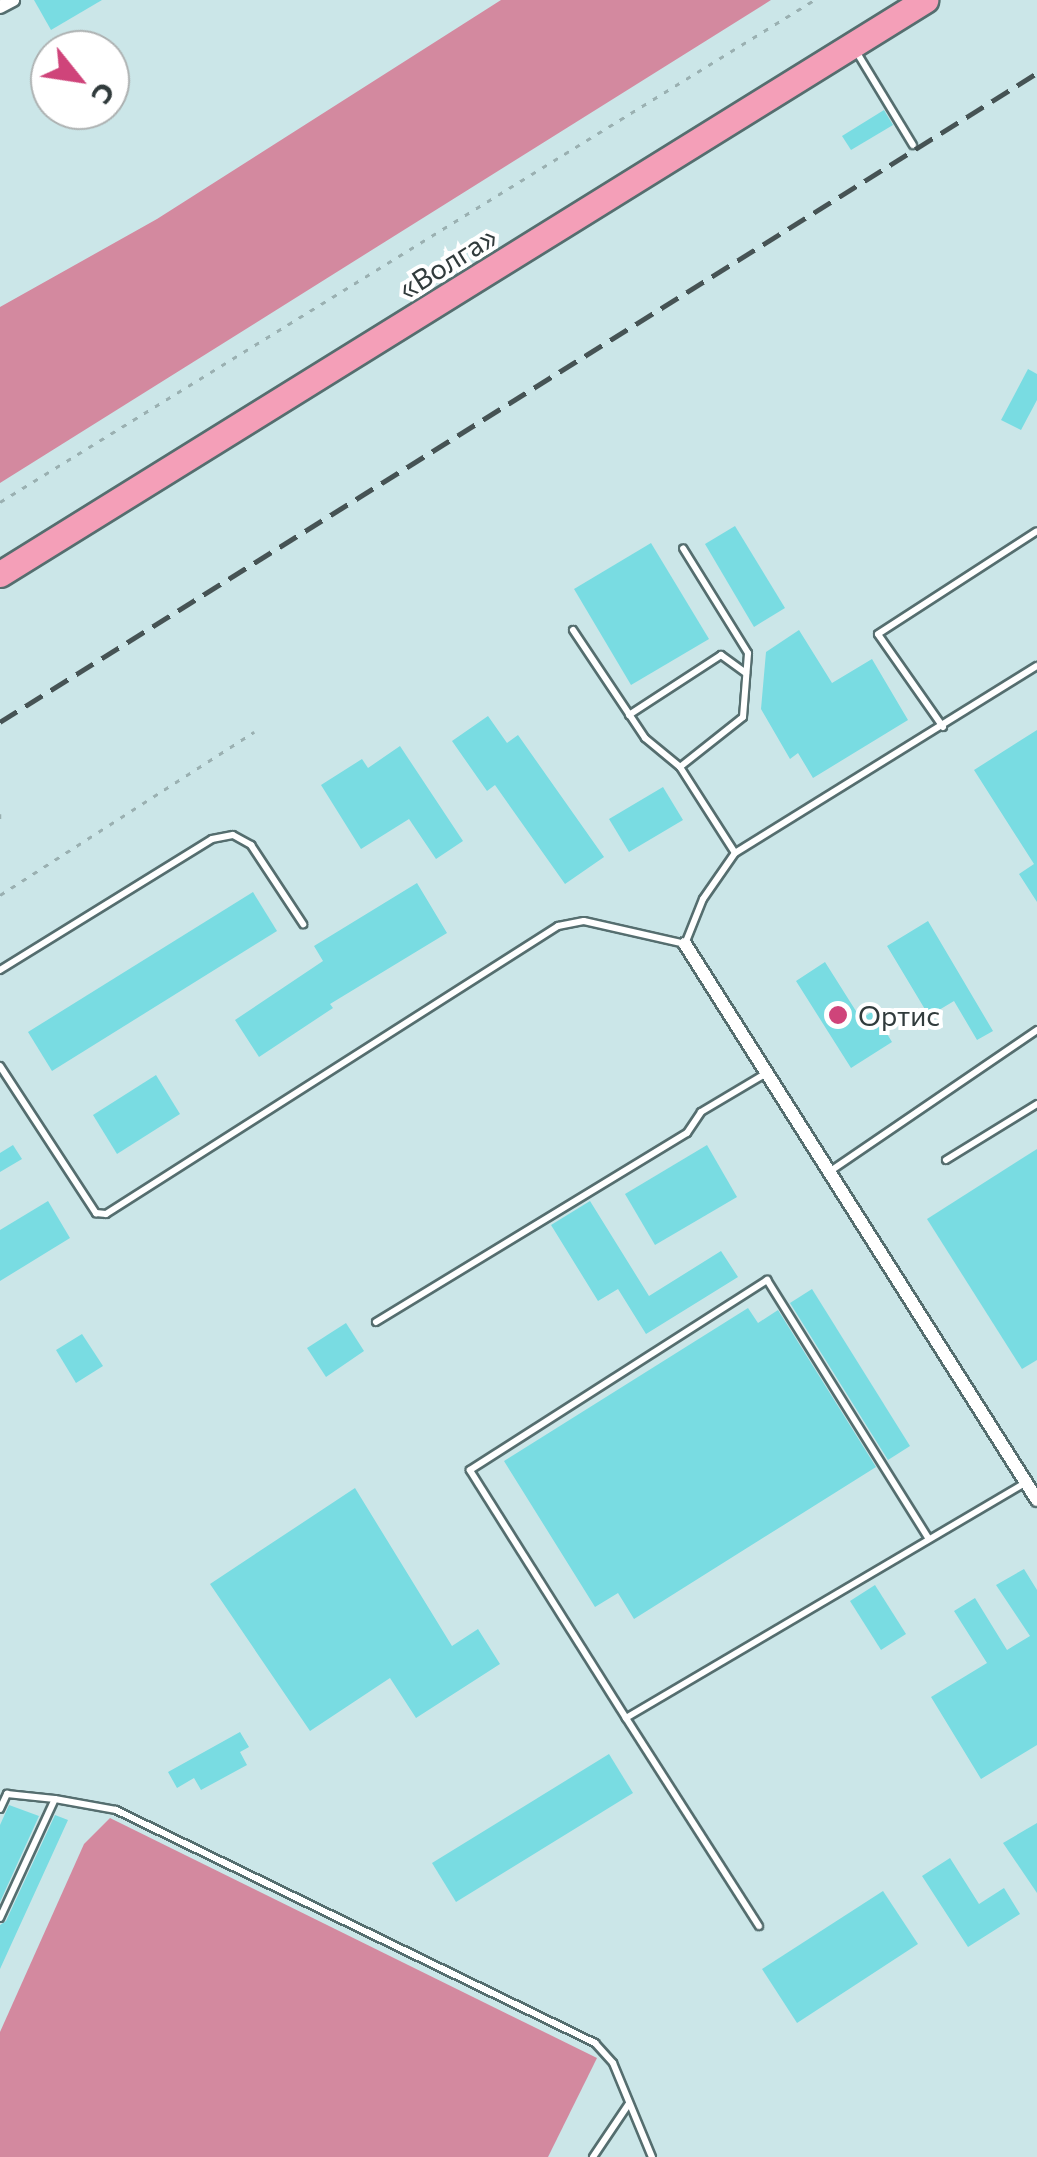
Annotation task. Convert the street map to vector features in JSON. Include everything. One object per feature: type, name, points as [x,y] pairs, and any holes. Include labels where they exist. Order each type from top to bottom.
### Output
[{"type":"highway","name":"«Волга»","points":[[0,574],[925,0]]},
{"type":"street","points":[[0,8],[13,0]]},
{"type":"street","points":[[684,944],[1037,1500]]},
{"type":"lane","points":[[853,46],[913,144]]},
{"type":"lane","points":[[944,727],[878,634],[1037,531]]},
{"type":"lane","points":[[680,767],[742,717],[748,654],[683,548]]},
{"type":"lane","points":[[573,630],[645,738],[680,767],[735,853]]},
{"type":"lane","points":[[629,715],[721,655],[746,673]]},
{"type":"lane","points":[[0,1066],[96,1213],[106,1214],[558,926],[584,920],[684,944],[703,898],[735,853],[1037,666]]},
{"type":"lane","points":[[0,970],[212,839],[233,834],[250,845],[303,924]]},
{"type":"lane","points":[[828,1172],[1037,1030]]},
{"type":"lane","points":[[376,1322],[686,1133],[701,1112],[766,1074]]},
{"type":"lane","points":[[946,1160],[1037,1104]]},
{"type":"lane","points":[[759,1926],[470,1470],[767,1280],[930,1540]]},
{"type":"lane","points":[[626,1718],[1026,1482]]},
{"type":"lane","points":[[0,1808],[3,1794],[116,1810],[594,2043],[614,2063],[652,2157]]},
{"type":"lane","points":[[0,1918],[55,1799]]},
{"type":"lane","points":[[593,2157],[629,2104]]},
{"type":"path","points":[[0,502],[814,0]]},
{"type":"path","points":[[0,895],[254,732]]},
{"type":"path","points":[[0,814],[0,822]]},
{"type":"shaded area","points":[[501,0],[771,0],[0,483],[0,307],[157,219]]},
{"type":"shaded area","points":[[110,1818],[597,2058],[548,2157],[0,2157],[0,2032],[84,1844]]},
{"type":"building","points":[[34,0],[102,0],[51,30]]},
{"type":"building","points":[[884,110],[893,125],[851,150],[842,136]]},
{"type":"building","points":[[1028,369],[1037,374],[1037,400],[1021,430],[1001,420]]},
{"type":"building","points":[[735,526],[785,608],[754,627],[705,544]]},
{"type":"building","points":[[651,543],[709,639],[631,685],[574,589]]},
{"type":"building","points":[[799,630],[832,683],[872,659],[908,720],[813,778],[798,753],[790,759],[761,709],[766,652]]},
{"type":"building","points":[[488,716],[507,743],[518,735],[604,857],[565,884],[495,785],[487,791],[452,741]]},
{"type":"building","points":[[1037,730],[1037,902],[1019,874],[1034,864],[974,770]]},
{"type":"building","points":[[400,746],[463,841],[436,859],[409,819],[361,849],[321,785],[362,759],[368,768]]},
{"type":"building","points":[[663,787],[683,820],[629,852],[609,819]]},
{"type":"building","points":[[417,883],[447,933],[330,1004],[333,1008],[259,1057],[235,1020],[323,961],[314,946]]},
{"type":"building","points":[[253,892],[277,931],[52,1071],[28,1032]]},
{"type":"building","points":[[928,921],[993,1031],[977,1040],[954,1001],[929,1016],[887,946]]},
{"type":"building","name":"Ортис","points":[[825,962],[861,1019],[873,1011],[892,1042],[851,1068],[796,981]]},
{"type":"building","points":[[156,1075],[180,1114],[117,1154],[93,1115]]},
{"type":"building","points":[[13,1145],[22,1159],[0,1172],[0,1153]]},
{"type":"building","points":[[707,1145],[737,1197],[655,1245],[625,1194]]},
{"type":"building","points":[[1037,1149],[1037,1360],[1022,1369],[927,1219]]},
{"type":"building","points":[[48,1201],[70,1238],[0,1281],[0,1230]]},
{"type":"building","points":[[590,1201],[649,1296],[721,1251],[738,1277],[646,1334],[618,1289],[598,1301],[551,1225]]},
{"type":"building","points":[[812,1289],[910,1446],[888,1460],[790,1303]]},
{"type":"building","points":[[748,1308],[758,1323],[778,1310],[876,1467],[634,1619],[618,1593],[595,1607],[504,1461]]},
{"type":"building","points":[[346,1323],[364,1351],[326,1377],[307,1348]]},
{"type":"building","points":[[82,1334],[103,1366],[76,1383],[56,1350]]},
{"type":"building","points":[[355,1488],[452,1646],[478,1629],[500,1664],[416,1718],[390,1678],[310,1731],[210,1584]]},
{"type":"building","points":[[1024,1569],[1037,1590],[1037,1745],[981,1779],[931,1697],[987,1663],[954,1611],[975,1598],[1007,1650],[1030,1636],[996,1585]]},
{"type":"building","points":[[875,1585],[906,1634],[881,1650],[850,1601]]},
{"type":"building","points":[[240,1732],[249,1747],[240,1752],[247,1765],[201,1790],[194,1778],[177,1788],[168,1772]]},
{"type":"building","points":[[609,1754],[633,1793],[456,1902],[432,1863]]},
{"type":"building","points":[[9,1805],[39,1816],[0,1902],[0,1825]]},
{"type":"building","points":[[55,1815],[68,1820],[0,1969],[0,1925],[6,1921]]},
{"type":"building","points":[[1037,1823],[1037,1893],[1003,1843]]},
{"type":"building","points":[[950,1858],[979,1904],[1004,1888],[1020,1914],[968,1947],[922,1876]]},
{"type":"building","points":[[883,1891],[918,1944],[797,2023],[762,1969]]},
{"type":"railway","points":[[0,722],[1037,73]]},
{"type":"place","name":"Ортис","points":[[838,1015]]}]
